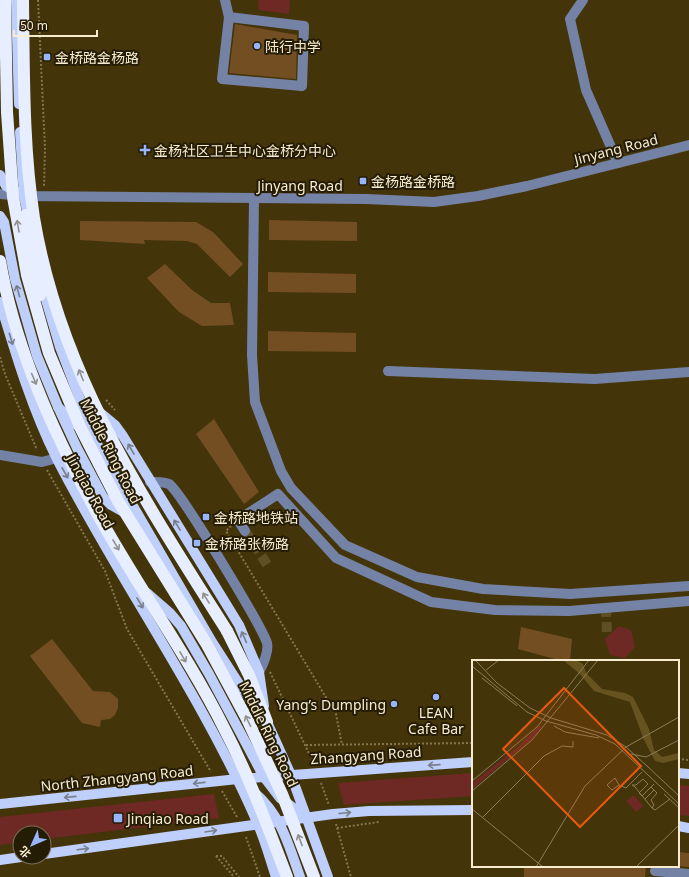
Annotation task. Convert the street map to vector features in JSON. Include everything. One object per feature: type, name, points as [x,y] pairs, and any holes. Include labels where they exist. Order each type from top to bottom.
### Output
[{"type":"highway","name":"Middle Ring Road","points":[[5,0],[7,112],[13,197],[27,275],[49,353],[81,430],[118,501],[206,643],[247,719],[282,794],[314,877]]},
{"type":"highway","points":[[23,0],[28,172],[34,218],[45,268],[72,353],[90,398],[112,442],[142,495],[227,631],[249,675],[267,722]]},
{"type":"highway","points":[[24,75],[21,146],[24,196],[30,245],[44,316],[64,392]]},
{"type":"highway","points":[[0,261],[4,282],[27,363],[59,439],[97,513],[224,728],[258,801],[286,877]]},
{"type":"main road","name":"Jinqiao Road","points":[[16,0],[24,196],[38,272],[60,347],[97,444],[216,648],[239,684],[267,722],[291,775],[328,877]]},
{"type":"main road","name":"Jinqiao Road","points":[[17,21],[23,0]]},
{"type":"main road","points":[[0,175],[6,186],[24,196]]},
{"type":"main road","points":[[0,216],[4,222],[15,279],[37,356],[58,407],[77,448],[103,497],[112,505],[142,523]]},
{"type":"main road","name":"Jinqiao Road","points":[[0,302],[20,370],[57,458],[212,729],[238,779],[258,824],[276,877]]},
{"type":"main road","name":"Jinqiao Road","points":[[80,399],[104,414],[115,425],[238,625],[259,672],[267,722]]},
{"type":"main road","points":[[58,407],[97,444]]},
{"type":"main road","points":[[120,570],[170,613],[181,626],[210,674],[264,777],[280,798],[306,817]]},
{"type":"main road","name":"Zhangyang Road","points":[[238,779],[472,762]]},
{"type":"main road","points":[[679,773],[689,774]]},
{"type":"main road","points":[[238,779],[264,801],[279,821],[300,877]]},
{"type":"main road","name":"North Zhangyang Road","points":[[0,804],[238,779]]},
{"type":"main road","points":[[52,853],[333,814],[369,811],[472,810]]},
{"type":"main road","points":[[679,826],[689,828]]},
{"type":"main road","points":[[0,860],[12,858]]},
{"type":"street","points":[[225,0],[229,17],[222,79],[302,86],[304,26],[229,17]]},
{"type":"street","points":[[583,0],[570,19],[586,90],[618,163]]},
{"type":"street","name":"Jinyang Road","points":[[0,194],[24,196],[254,200],[366,199],[434,202],[478,196],[689,145]]},
{"type":"street","points":[[254,200],[252,355],[255,402],[281,471],[291,488],[345,545],[417,577],[483,589],[570,594],[689,586]]},
{"type":"street","points":[[388,371],[595,379],[689,372]]},
{"type":"street","points":[[0,455],[42,462],[57,458]]},
{"type":"street","points":[[150,482],[169,484],[196,521],[234,584],[267,644],[264,660],[259,672]]},
{"type":"street","points":[[245,531],[238,520],[278,494],[336,558],[431,602],[495,610],[569,611],[689,601]]},
{"type":"street","points":[[655,871],[689,874]]},
{"type":"path","points":[[38,0],[45,148],[44,196]]},
{"type":"path","points":[[0,357],[5,374],[42,462],[106,571],[127,629],[243,827],[260,877]]},
{"type":"path","points":[[104,398],[119,415]]},
{"type":"path","points":[[238,520],[226,531],[336,714],[342,745]]},
{"type":"path","points":[[264,660],[306,745],[333,814],[351,877]]},
{"type":"path","points":[[306,745],[472,743]]},
{"type":"path","points":[[679,759],[689,760]]},
{"type":"path","points":[[234,877],[216,856],[222,856],[239,877]]},
{"type":"shaded area","points":[[258,0],[290,0],[289,14],[259,10]]},
{"type":"shaded area","points":[[619,626],[631,630],[635,647],[625,658],[610,655],[605,639]]},
{"type":"shaded area","points":[[472,773],[472,796],[344,805],[338,783]]},
{"type":"shaded area","points":[[679,785],[689,786],[689,816],[679,815]]},
{"type":"shaded area","points":[[214,794],[219,818],[52,838],[52,825],[12,825],[12,843],[0,845],[0,817]]},
{"type":"building","points":[[235,24],[297,35],[296,79],[229,73]]},
{"type":"building","points":[[269,220],[357,222],[357,241],[269,240]]},
{"type":"building","points":[[80,221],[196,222],[213,232],[243,264],[230,277],[197,244],[187,241],[144,240],[145,244],[80,240]]},
{"type":"building","points":[[165,264],[192,290],[211,303],[230,303],[234,325],[202,326],[179,312],[147,278]]},
{"type":"building","points":[[268,272],[356,274],[356,293],[268,292]]},
{"type":"building","points":[[268,331],[356,333],[356,352],[268,351]]},
{"type":"building","points":[[214,419],[259,492],[244,504],[196,434]]},
{"type":"building","points":[[521,627],[572,639],[570,660],[558,660],[518,649]]},
{"type":"building","points":[[52,639],[93,691],[110,692],[118,699],[118,708],[115,715],[110,719],[101,720],[100,727],[82,723],[30,656]]},
{"type":"building","points":[[679,852],[689,853],[689,867],[679,866]]},
{"type":"building","points":[[524,867],[646,867],[645,877],[524,877]]},
{"type":"tunnel","points":[[245,531],[268,566]]},
{"type":"tunnel","points":[[606,607],[607,635]]},
{"type":"place","name":"陆行中学","points":[[257,46]]},
{"type":"place","name":"金桥路金杨路","points":[[47,57]]},
{"type":"place","name":"金杨社区卫生中心金桥分中心","points":[[145,150]]},
{"type":"place","name":"金杨路金桥路","points":[[363,181]]},
{"type":"place","name":"金桥路地铁站","points":[[206,517]]},
{"type":"place","name":"金桥路张杨路","points":[[197,543]]},
{"type":"place","name":"LEAN Cafe Bar","points":[[436,697]]},
{"type":"place","name":"Yang’s Dumpling","points":[[394,704]]},
{"type":"place","name":"Jinqiao Road","points":[[118,818]]}]
